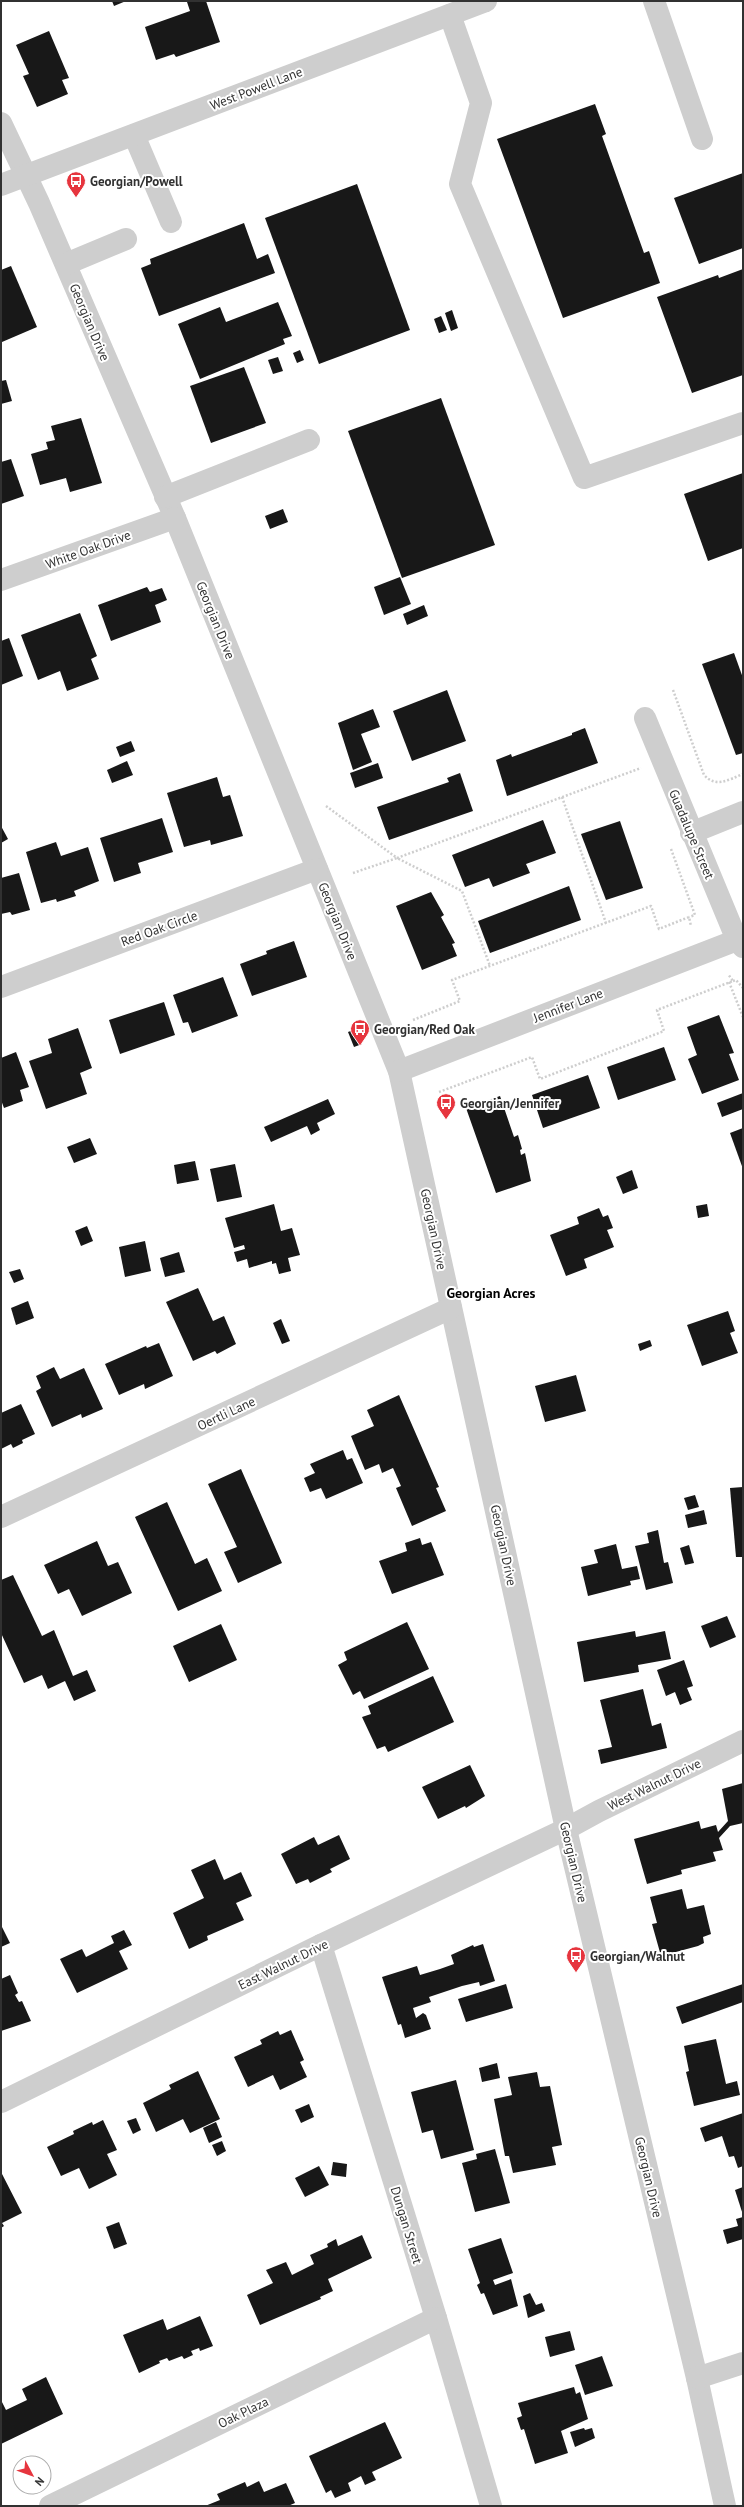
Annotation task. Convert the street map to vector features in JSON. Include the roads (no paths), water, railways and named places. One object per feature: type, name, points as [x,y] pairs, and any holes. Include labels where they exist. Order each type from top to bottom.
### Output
[{"type":"street","points":[[654,1],[702,139]]},
{"type":"street","name":"West Powell Lane","points":[[1,185],[450,15],[480,2]]},
{"type":"street","points":[[450,15],[481,103],[460,184],[584,478],[743,423]]},
{"type":"street","name":"Georgian Drive","points":[[1,123],[66,264],[175,518],[399,1071],[566,1829],[697,2378],[725,2506]]},
{"type":"street","points":[[134,135],[171,222]]},
{"type":"street","points":[[66,264],[126,239]]},
{"type":"street","points":[[165,496],[309,440]]},
{"type":"street","name":"White Oak Drive","points":[[1,580],[175,518]]},
{"type":"street","name":"Guadalupe Street","points":[[645,718],[691,833],[740,944]]},
{"type":"street","points":[[691,833],[743,812]]},
{"type":"street","name":"Red Oak Circle","points":[[1,987],[317,869]]},
{"type":"street","name":"Jennifer Lane","points":[[399,1071],[740,944]]},
{"type":"street","name":"Oertli Lane","points":[[1,1517],[451,1308]]},
{"type":"street","name":"West Walnut Drive","points":[[566,1829],[599,1811],[743,1741]]},
{"type":"street","name":"East Walnut Drive","points":[[1,2102],[321,1945],[566,1829]]},
{"type":"street","name":"Dungan Street","points":[[321,1945],[436,2318],[491,2506]]},
{"type":"street","name":"Oak Plaza","points":[[50,2506],[436,2318]]},
{"type":"street","points":[[697,2378],[743,2363]]},
{"type":"place","name":"Georgian/Powell","points":[[76,198]]},
{"type":"place","name":"Georgian/Red Oak","points":[[360,1046]]},
{"type":"place","name":"Georgian/Jennifer","points":[[446,1120]]},
{"type":"place","name":"Georgian/Walnut","points":[[576,1973]]},
{"type":"district","name":"Georgian Acres","points":[[491,1293]]}]
